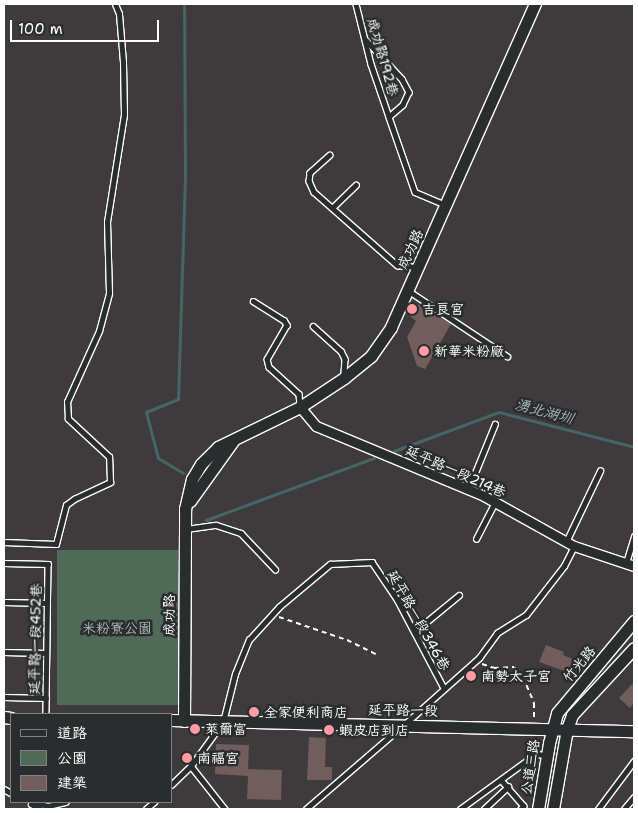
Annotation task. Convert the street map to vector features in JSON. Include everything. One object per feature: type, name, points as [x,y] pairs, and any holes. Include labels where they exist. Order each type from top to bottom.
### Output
[{"type":"street","name":"成功路","points":[[184,721],[184,509],[235,439],[300,407],[344,378],[370,356],[391,327],[535,4]]},
{"type":"street","name":"延平路一段214巷","points":[[300,407],[316,426],[495,502],[570,544],[630,564]]},
{"type":"street","name":"竹光路","points":[[552,729],[556,713],[634,621]]},
{"type":"street","name":"竹光路","points":[[567,729],[572,715],[634,648]]},
{"type":"street","name":"延平路一段","points":[[172,720],[634,730]]},
{"type":"street","name":"公道三路","points":[[538,809],[552,729]]},
{"type":"street","points":[[553,809],[567,729]]},
{"type":"lane","points":[[4,542],[56,544],[66,505],[74,499],[110,482],[108,457],[68,419],[67,402],[99,331],[108,293],[107,222],[124,115],[119,14],[115,4]]},
{"type":"lane","name":"成功路192巷","points":[[356,4],[389,117],[415,192],[446,206]]},
{"type":"lane","points":[[366,40],[402,79],[409,92],[403,105],[389,117]]},
{"type":"lane","points":[[330,155],[310,173],[309,181],[314,192],[397,265],[418,267]]},
{"type":"lane","points":[[332,208],[356,185]]},
{"type":"lane","points":[[408,291],[507,356]]},
{"type":"lane","points":[[253,300],[284,320],[287,325],[267,359],[268,367],[299,394],[300,407]]},
{"type":"lane","points":[[313,326],[341,351],[345,359],[344,378]]},
{"type":"lane","points":[[468,490],[495,424]]},
{"type":"lane","points":[[306,809],[476,660],[497,633],[526,615],[564,566],[570,544],[600,471]]},
{"type":"lane","points":[[476,539],[495,502]]},
{"type":"lane","points":[[184,529],[216,525],[241,533],[275,569]]},
{"type":"lane","points":[[630,564],[634,536]]},
{"type":"lane","name":"延平路一段346巷","points":[[223,722],[235,674],[249,640],[272,614],[330,564],[372,562],[397,599],[444,688]]},
{"type":"lane","name":"延平路一段452巷","points":[[4,563],[48,564],[46,713]]},
{"type":"lane","points":[[414,632],[459,595]]},
{"type":"lane","points":[[4,602],[47,603]]},
{"type":"lane","points":[[4,652],[46,653]]},
{"type":"lane","points":[[4,697],[46,698]]},
{"type":"lane","points":[[172,784],[191,766],[223,722]]},
{"type":"lane","points":[[460,809],[502,781],[536,754],[546,755]]},
{"type":"lane","points":[[598,809],[634,762]]},
{"type":"lane","points":[[191,766],[225,809]]},
{"type":"lane","points":[[502,781],[522,808],[538,809]]},
{"type":"lane","points":[[484,809],[508,787]]},
{"type":"lane","points":[[624,809],[634,797]]},
{"type":"lane","points":[[34,803],[48,806],[62,803]]},
{"type":"path","points":[[272,614],[347,640],[376,654]]},
{"type":"path","points":[[476,660],[494,668],[514,667],[523,677],[534,703],[533,728]]},
{"type":"green space","name":"米粉寮公園","points":[[57,550],[178,550],[178,705],[57,705]]},
{"type":"building","name":"新華米粉廠","points":[[414,302],[451,324],[425,369],[417,366],[407,337],[416,321],[406,313]]},
{"type":"building","points":[[546,645],[564,652],[563,655],[573,659],[568,672],[539,662]]},
{"type":"building","points":[[634,682],[634,703],[630,708],[619,698]]},
{"type":"building","points":[[309,737],[326,738],[325,767],[332,767],[332,780],[307,780]]},
{"type":"building","points":[[216,744],[249,745],[248,769],[282,770],[281,800],[247,799],[248,776],[215,774]]},
{"type":"waterway","points":[[183,473],[158,458],[146,412],[178,399],[185,175],[184,4]]},
{"type":"waterway","name":"湧北湖圳","points":[[394,451],[499,412],[634,447]]},
{"type":"waterway","name":"湧北湖圳","points":[[206,520],[374,458]]},
{"type":"place","name":"吉良宮","points":[[412,309]]},
{"type":"place","name":"新華米粉廠","points":[[424,351]]},
{"type":"place","name":"南勢太子宮","points":[[471,676]]},
{"type":"place","name":"全家便利商店","points":[[254,712]]},
{"type":"place","name":"萊爾富","points":[[195,729]]},
{"type":"place","name":"蝦皮店到店","points":[[329,730]]},
{"type":"place","name":"南福宮","points":[[187,758]]}]
